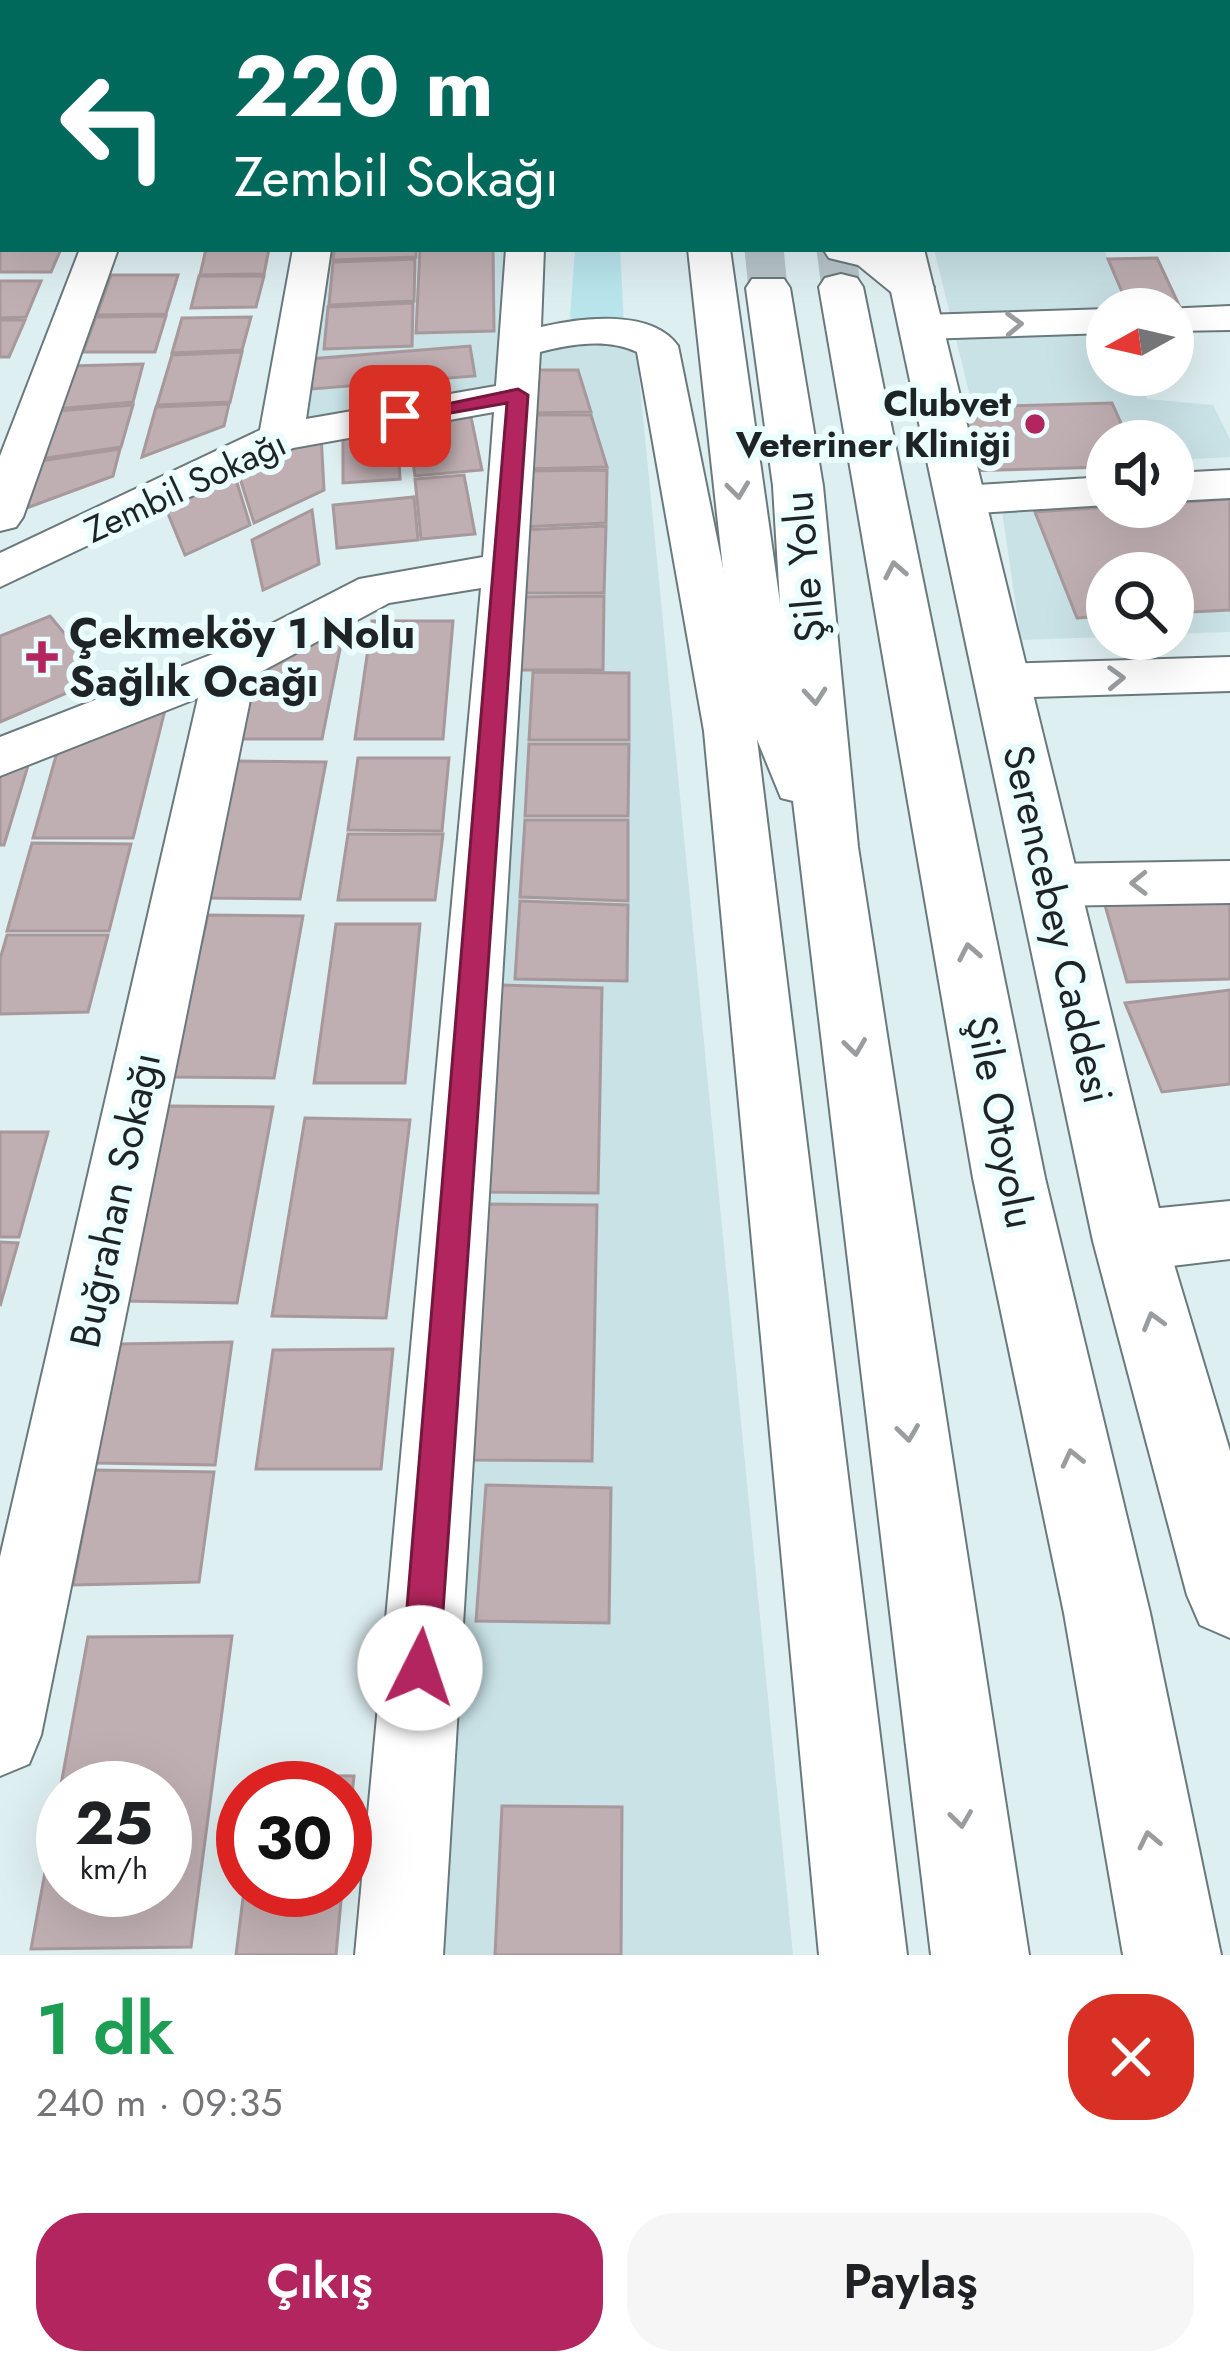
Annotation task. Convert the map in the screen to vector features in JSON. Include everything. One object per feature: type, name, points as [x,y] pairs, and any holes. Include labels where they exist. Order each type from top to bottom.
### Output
[{"type":"main road","points":[[843,268],[872,255],[912,288]]},
{"type":"main road","points":[[764,269],[736,256],[710,267],[764,688],[827,848],[980,1955]]},
{"type":"main road","name":"Şile Otoyolu","points":[[843,268],[1010,1178],[1107,1612],[1172,1955]]},
{"type":"main road","name":"Şile Yolu","points":[[764,269],[798,485],[827,848]]},
{"type":"main road","name":"Serencebey Caddesi","points":[[912,288],[1130,1241],[1230,1595]]},
{"type":"street","points":[[0,518],[98,252]]},
{"type":"street","points":[[281,437],[312,252]]},
{"type":"street","points":[[399,1955],[526,252]]},
{"type":"street","points":[[912,288],[1086,317]]},
{"type":"street","points":[[1194,319],[1230,318]]},
{"type":"street","name":"Zembil Sokağı","points":[[0,572],[281,437],[519,370],[566,331],[638,334],[657,346],[730,731],[862,1955]]},
{"type":"street","points":[[1194,486],[1230,484]]},
{"type":"street","points":[[961,500],[1086,492]]},
{"type":"street","points":[[0,757],[231,666],[376,590],[502,569]]},
{"type":"street","name":"Buğrahan Sokağı","points":[[0,1735],[231,666]]},
{"type":"street","points":[[1003,681],[1230,674]]},
{"type":"street","points":[[1048,885],[1230,881]]},
{"type":"street","points":[[1130,1241],[1230,1231]]},
{"type":"shaded area","points":[[321,252],[525,252],[529,338],[636,345],[793,1955],[423,1955],[530,391],[301,427]]},
{"type":"shaded area","points":[[575,252],[620,252],[624,325],[576,324],[570,317]]},
{"type":"shaded area","points":[[935,252],[1105,252],[1118,288],[1086,288],[1086,396],[1146,396],[1213,405],[1230,439],[1230,457],[1194,459],[1194,420],[1086,420],[1086,446],[988,470]]},
{"type":"shaded area","points":[[1230,481],[1230,632],[1194,633],[1194,552],[1086,552],[1086,638],[1021,640],[999,491],[1086,487],[1086,528],[1194,528],[1194,482]]},
{"type":"building","points":[[0,252],[60,252],[51,272],[0,272]]},
{"type":"building","points":[[205,252],[268,252],[264,274],[200,275]]},
{"type":"building","points":[[334,252],[416,252],[416,257],[333,260]]},
{"type":"building","points":[[420,252],[493,252],[494,331],[416,333]]},
{"type":"building","points":[[1157,258],[1171,288],[1120,288],[1108,259]]},
{"type":"building","points":[[415,259],[414,301],[329,305],[333,262]]},
{"type":"building","points":[[111,275],[178,275],[166,314],[97,315]]},
{"type":"building","points":[[199,276],[264,276],[256,307],[191,308]]},
{"type":"building","points":[[0,281],[41,281],[26,317],[0,318]]},
{"type":"building","points":[[413,303],[412,346],[324,349],[328,307]]},
{"type":"building","points":[[166,316],[155,352],[83,352],[96,317]]},
{"type":"building","points":[[251,317],[242,350],[172,353],[182,318]]},
{"type":"building","points":[[0,320],[25,320],[9,357],[0,357]]},
{"type":"building","points":[[470,346],[475,376],[312,389],[310,359]]},
{"type":"building","points":[[242,352],[230,402],[157,405],[172,355]]},
{"type":"building","points":[[143,364],[133,402],[56,409],[70,366]]},
{"type":"building","points":[[533,370],[578,370],[591,412],[530,413]]},
{"type":"building","name":"Clubvet Veteriner Kliniği","points":[[1112,403],[1120,420],[1086,420],[1086,468],[963,471],[944,408]]},
{"type":"building","points":[[229,404],[224,426],[142,457],[156,407]]},
{"type":"building","points":[[133,405],[121,447],[40,459],[56,411]]},
{"type":"building","points":[[530,415],[591,415],[607,467],[526,469]]},
{"type":"building","points":[[471,417],[482,470],[415,476],[407,423]]},
{"type":"building","points":[[397,424],[400,479],[343,483],[343,428]]},
{"type":"building","points":[[321,434],[324,490],[254,523],[238,472]]},
{"type":"building","points":[[120,449],[113,476],[24,509],[40,461]]},
{"type":"building","points":[[607,470],[606,523],[522,527],[526,471]]},
{"type":"building","points":[[234,473],[250,525],[185,555],[164,504]]},
{"type":"building","points":[[464,475],[475,534],[421,539],[415,479]]},
{"type":"building","points":[[414,497],[418,540],[337,548],[333,505]]},
{"type":"building","points":[[1230,499],[1230,610],[1194,612],[1194,552],[1086,552],[1086,617],[1077,618],[1035,512],[1086,509],[1086,528],[1194,528],[1194,501]]},
{"type":"building","points":[[312,510],[319,564],[263,590],[252,540]]},
{"type":"building","points":[[606,526],[604,593],[517,593],[522,530]]},
{"type":"building","points":[[604,596],[603,670],[512,670],[517,597]]},
{"type":"building","name":"Çekmeköy 1 Nolu Sağlık Ocağı","points":[[50,616],[101,678],[0,722],[0,636]]},
{"type":"building","points":[[346,619],[322,739],[241,739],[256,661]]},
{"type":"building","points":[[372,621],[453,621],[443,739],[355,739]]},
{"type":"building","points":[[533,672],[629,673],[629,740],[529,740]]},
{"type":"building","points":[[165,710],[133,838],[33,838],[59,745]]},
{"type":"building","points":[[529,744],[629,744],[628,816],[525,816]]},
{"type":"building","points":[[358,758],[449,758],[442,831],[348,830]]},
{"type":"building","points":[[30,759],[4,845],[0,845],[0,771]]},
{"type":"building","points":[[238,761],[326,762],[300,899],[206,898]]},
{"type":"building","points":[[525,820],[628,820],[628,901],[520,897]]},
{"type":"building","points":[[348,834],[443,834],[435,900],[338,900]]},
{"type":"building","points":[[32,843],[131,844],[109,931],[7,931]]},
{"type":"building","points":[[1230,891],[1230,979],[1127,982],[1102,895]]},
{"type":"building","points":[[520,901],[628,905],[627,981],[515,979]]},
{"type":"building","points":[[208,915],[303,916],[274,1078],[171,1077]]},
{"type":"building","points":[[336,924],[420,924],[405,1083],[314,1083]]},
{"type":"building","points":[[7,935],[108,935],[88,1012],[0,1014],[0,959]]},
{"type":"building","points":[[500,985],[602,988],[598,1193],[487,1192]]},
{"type":"building","points":[[1230,990],[1230,1084],[1162,1092],[1125,1003]]},
{"type":"building","points":[[169,1106],[273,1107],[237,1303],[124,1301]]},
{"type":"building","points":[[305,1118],[410,1120],[386,1318],[272,1316]]},
{"type":"building","points":[[0,1132],[48,1132],[19,1237],[0,1237]]},
{"type":"building","points":[[486,1204],[597,1205],[592,1461],[467,1460]]},
{"type":"building","points":[[0,1242],[18,1243],[0,1306]]},
{"type":"building","points":[[232,1342],[215,1465],[96,1463],[119,1344]]},
{"type":"building","points":[[393,1349],[381,1469],[256,1469],[273,1350]]},
{"type":"building","points":[[95,1470],[214,1472],[199,1582],[73,1585]]},
{"type":"building","points":[[486,1485],[611,1488],[609,1623],[476,1621]]},
{"type":"building","points":[[232,1636],[191,1947],[31,1949],[37,1917],[192,1917],[192,1761],[65,1761],[88,1637]]},
{"type":"building","points":[[502,1806],[622,1807],[621,1955],[495,1955]]},
{"type":"building","points":[[241,1917],[340,1917],[336,1955],[236,1955]]},
{"type":"tunnel","points":[[764,252],[768,288]]},
{"type":"tunnel","points":[[836,252],[841,287]]},
{"type":"place","name":"Clubvet Veteriner Kliniği","points":[[1035,424]]},
{"type":"place","name":"Çekmeköy 1 Nolu Sağlık Ocağı","points":[[42,657]]},
{"type":"route","points":[[400,416],[518,395],[420,1668]]}]
